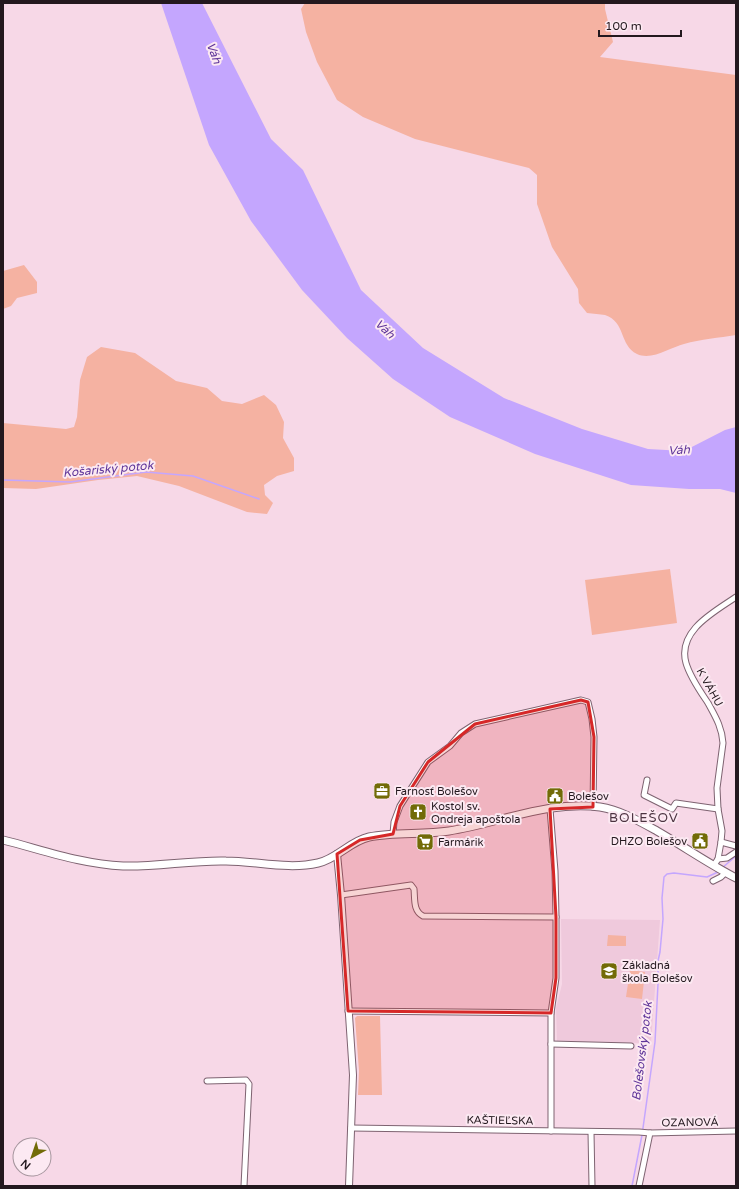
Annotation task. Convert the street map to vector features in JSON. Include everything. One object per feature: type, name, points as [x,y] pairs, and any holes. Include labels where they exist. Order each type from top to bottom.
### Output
[{"type":"main road","points":[[3,840],[82,861],[125,866],[212,861],[277,865],[308,865],[322,862],[360,840],[368,838],[393,834],[448,831],[550,809],[593,807],[613,811],[634,819],[736,878]]},
{"type":"street","name":"K VÁHU","points":[[720,869],[718,859],[722,831],[718,809],[717,782],[724,742],[717,720],[690,672],[684,654],[690,637],[701,622],[725,604],[736,598]]},
{"type":"street","points":[[393,834],[394,822],[400,806],[428,762],[450,746],[461,733],[475,724],[581,700],[588,702],[592,719],[594,737],[593,807]]},
{"type":"street","points":[[647,780],[644,795],[672,809],[676,802],[718,809]]},
{"type":"street","points":[[550,809],[555,871],[556,917],[556,978],[552,1013],[551,1131]]},
{"type":"street","points":[[721,842],[736,846]]},
{"type":"street","points":[[718,859],[727,858],[736,852]]},
{"type":"street","points":[[337,854],[341,895],[352,1075],[349,1186]]},
{"type":"street","points":[[713,881],[721,878],[720,869]]},
{"type":"street","points":[[341,895],[411,885],[414,889],[416,910],[418,914],[423,916],[556,917]]},
{"type":"street","points":[[348,1011],[552,1013]]},
{"type":"street","points":[[552,1044],[631,1046]]},
{"type":"street","points":[[207,1081],[246,1080],[249,1084],[244,1186]]},
{"type":"street","name":"KAŠTIEĽSKA","points":[[351,1128],[644,1132]]},
{"type":"street","name":"OZANOVÁ","points":[[639,1186],[644,1132],[736,1131]]},
{"type":"street","points":[[591,1132],[592,1186]]},
{"type":"highlighted area","points":[[581,700],[588,702],[594,737],[593,807],[550,809],[556,917],[556,978],[551,1013],[348,1011],[337,854],[360,840],[393,834],[400,806],[428,762],[475,724]]},
{"type":"shaded area","points":[[305,3],[605,3],[605,9],[613,42],[600,57],[736,75],[736,335],[690,342],[649,356],[637,354],[631,350],[627,345],[620,328],[612,318],[605,315],[587,313],[579,303],[578,289],[552,247],[537,204],[537,175],[529,168],[415,139],[363,117],[337,100],[317,62],[306,32],[301,9]]},
{"type":"shaded area","points":[[24,265],[37,282],[37,293],[17,298],[11,306],[3,309],[3,271]]},
{"type":"shaded area","points":[[101,347],[135,353],[176,381],[207,388],[222,401],[242,404],[264,395],[276,405],[284,422],[283,438],[294,458],[294,471],[277,476],[264,485],[265,495],[273,503],[267,514],[247,512],[179,486],[137,476],[36,489],[3,488],[3,423],[66,429],[74,427],[77,417],[80,380],[87,357]]},
{"type":"shaded area","points":[[670,569],[677,623],[592,635],[585,580]]},
{"type":"shaded area","name":"Základná škola Bolešov","points":[[561,919],[660,920],[651,1043],[557,1042],[556,1008],[562,984]]},
{"type":"shaded area","points":[[608,935],[626,936],[626,946],[607,946]]},
{"type":"shaded area","points":[[630,970],[645,972],[642,999],[626,997]]},
{"type":"shaded area","points":[[357,1016],[380,1016],[382,1095],[358,1095],[359,1071],[355,1018]]},
{"type":"water","name":"Váh","points":[[161,3],[202,3],[271,139],[303,170],[361,290],[423,348],[504,398],[582,429],[648,449],[684,451],[725,430],[736,427],[736,493],[720,489],[689,489],[631,485],[535,454],[450,417],[393,379],[347,338],[302,290],[251,221],[209,145]]},
{"type":"waterway","name":"Košariský potok","points":[[3,480],[70,482],[146,472],[193,476],[259,499]]},
{"type":"waterway","name":"Bolešovský potok","points":[[722,868],[736,856]]},
{"type":"waterway","name":"Bolešovský potok","points":[[632,1186],[642,1135],[655,1042],[658,961],[663,919],[662,898],[664,877],[667,874],[674,873],[707,877],[718,872]]},
{"type":"place","name":"Farnosť Bolešov","points":[[382,791]]},
{"type":"place","name":"Bolešov","points":[[555,796]]},
{"type":"place","name":"Kostol sv. Ondreja apoštola","points":[[418,812]]},
{"type":"place","name":"DHZO Bolešov","points":[[700,841]]},
{"type":"place","name":"Farmárik","points":[[425,842]]},
{"type":"place","name":"Základná škola Bolešov","points":[[609,971]]},
{"type":"district","name":"BOLEŠOV","points":[[644,817]]}]
